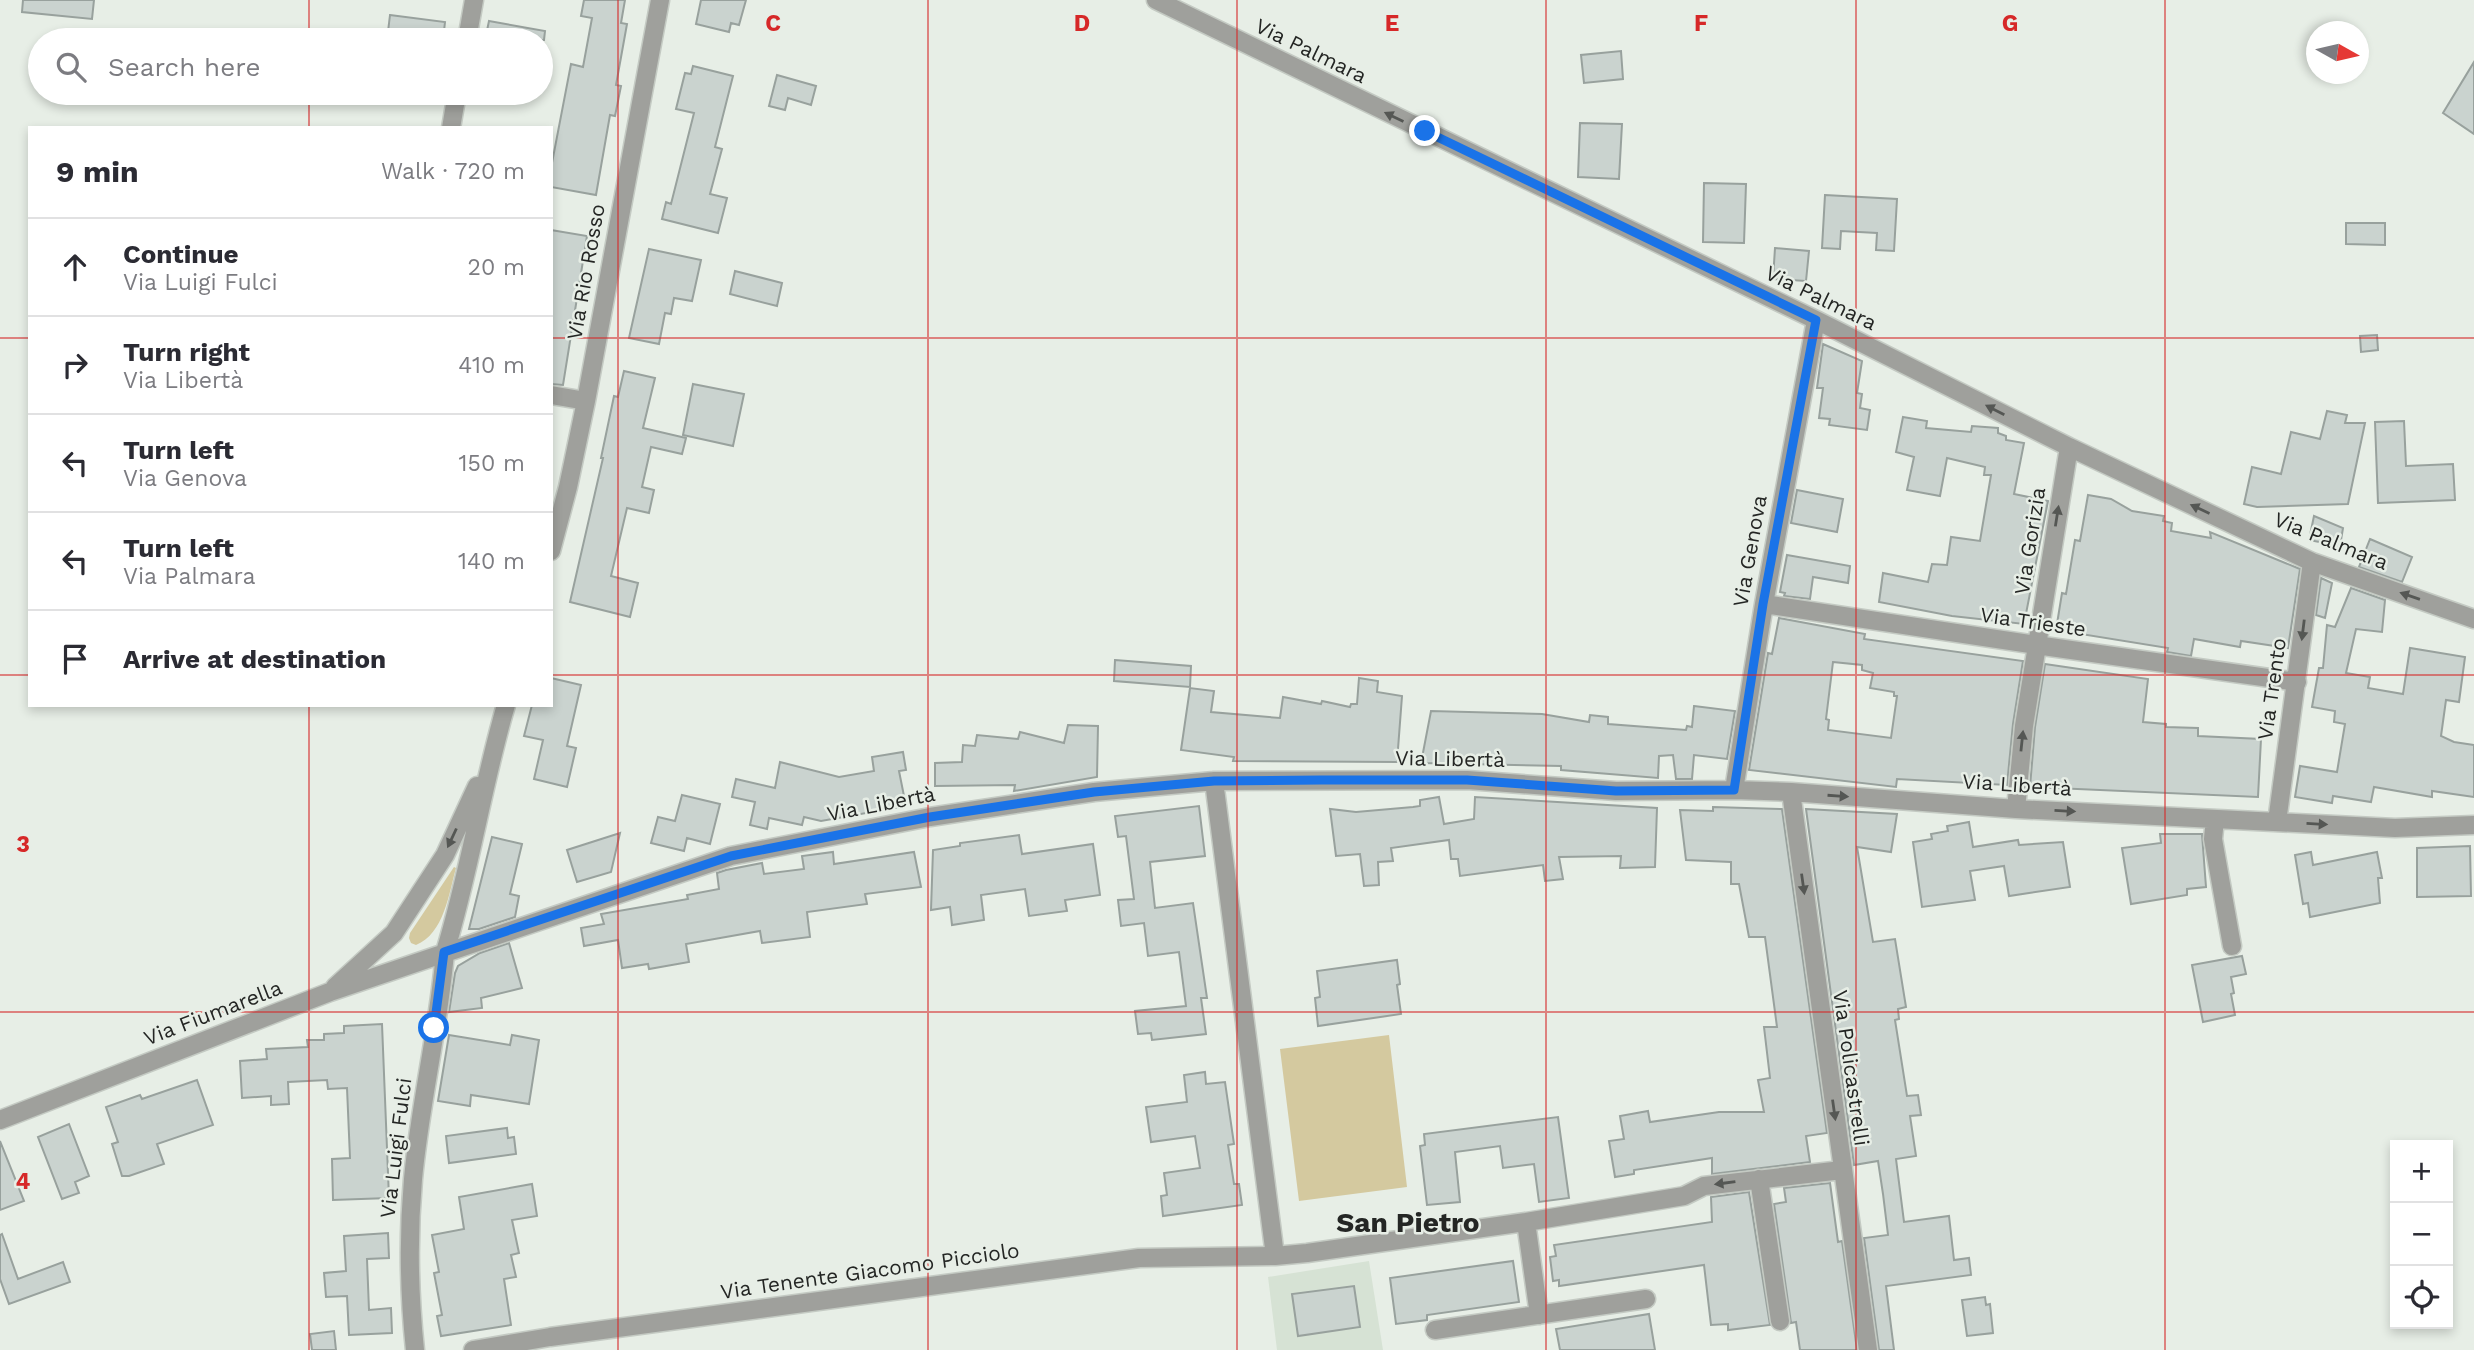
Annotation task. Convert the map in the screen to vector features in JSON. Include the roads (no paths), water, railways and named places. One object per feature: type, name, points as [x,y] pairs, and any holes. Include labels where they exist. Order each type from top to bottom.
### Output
[{"type":"street","points":[[469,28],[474,0]]},
{"type":"street","name":"Via Rio Rosso","points":[[553,544],[586,401],[660,0]]},
{"type":"street","name":"Via Palmara","points":[[1156,0],[1188,7],[2069,447],[2312,562],[2474,618]]},
{"type":"street","points":[[451,126],[455,105]]},
{"type":"street","name":"Via Genova","points":[[1734,790],[1763,604],[1816,320]]},
{"type":"street","points":[[553,395],[586,401]]},
{"type":"street","name":"Via Gorizia","points":[[2016,809],[2024,726],[2069,447]]},
{"type":"street","name":"Via Trento","points":[[2277,822],[2312,562]]},
{"type":"street","name":"Via Trieste","points":[[1763,604],[2297,682]]},
{"type":"street","points":[[330,992],[394,933],[444,855],[492,754],[505,707]]},
{"type":"street","name":"Via Luigi Fulci","points":[[415,1350],[410,1278],[414,1177],[444,952],[455,918],[492,754]]},
{"type":"street","name":"Via Libertà","points":[[444,952],[731,856],[930,817],[1094,792],[1214,781],[1467,780],[1616,791],[1791,792],[2016,809],[2395,828],[2474,825]]},
{"type":"street","points":[[1214,781],[1275,1256]]},
{"type":"street","name":"Via Policastrelli","points":[[1791,792],[1868,1350]]},
{"type":"street","points":[[2215,819],[2213,839],[2232,946]]},
{"type":"street","points":[[394,933],[398,953],[411,963]]},
{"type":"street","name":"Via Fiumarella","points":[[0,1120],[330,992],[444,952]]},
{"type":"street","name":"Via Tenente Giacomo Picciolo","points":[[472,1350],[564,1335],[1139,1258],[1275,1256],[1527,1222],[1684,1196],[1704,1186],[1842,1170]]},
{"type":"street","points":[[1759,1179],[1780,1321]]},
{"type":"street","points":[[1527,1222],[1539,1315]]},
{"type":"street","points":[[1435,1330],[1646,1299]]},
{"type":"district","name":"San Pietro","points":[[1408,1222]]}]
